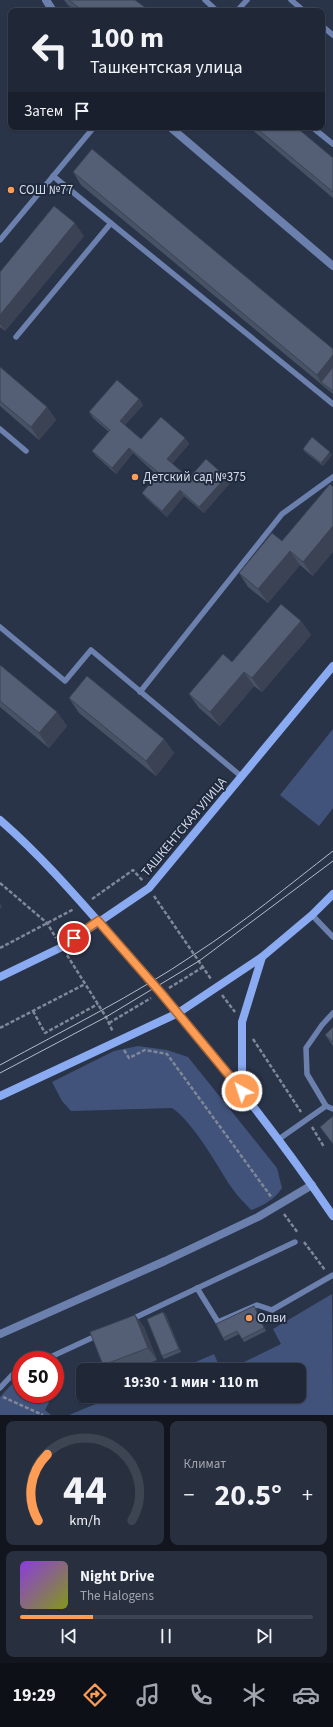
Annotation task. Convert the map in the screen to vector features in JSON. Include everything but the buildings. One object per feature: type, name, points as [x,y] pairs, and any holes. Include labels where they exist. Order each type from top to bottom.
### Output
[{"type":"main road","name":"ТАШКЕНТСКАЯ УЛИЦА","points":[[0,977],[62,947],[98,921],[149,888],[333,666]]},
{"type":"main road","points":[[0,820],[84,904],[178,1013],[242,1091],[312,1185],[333,1216]]},
{"type":"main road","points":[[0,1096],[178,1013],[262,957],[312,915],[333,894]]},
{"type":"main road","points":[[242,1091],[242,1022],[262,957]]},
{"type":"street","points":[[174,130],[333,266]]},
{"type":"street","points":[[0,1334],[165,1261],[278,1206],[312,1185]]},
{"type":"lane","points":[[205,0],[214,8]]},
{"type":"lane","points":[[240,8],[247,0]]},
{"type":"lane","points":[[291,0],[300,8]]},
{"type":"lane","points":[[0,240],[91,130]]},
{"type":"lane","points":[[316,130],[333,144]]},
{"type":"lane","points":[[53,176],[333,404]]},
{"type":"lane","points":[[16,337],[111,223]]},
{"type":"lane","points":[[0,429],[26,451]]},
{"type":"lane","points":[[140,692],[282,514],[333,477]]},
{"type":"lane","points":[[0,627],[65,681],[90,650],[242,776]]},
{"type":"lane","points":[[312,915],[333,937]]},
{"type":"lane","points":[[333,1013],[322,1024],[306,1048],[307,1074],[326,1106],[333,1109]]},
{"type":"lane","points":[[279,1140],[326,1106]]},
{"type":"lane","points":[[121,1324],[295,1242]]},
{"type":"lane","points":[[197,1288],[218,1322],[257,1305],[272,1310],[332,1276]]},
{"type":"lane","points":[[64,1351],[107,1331]]},
{"type":"lane","points":[[0,1388],[12,1375]]},
{"type":"path","points":[[0,948],[84,904],[134,870],[149,888],[242,1022],[324,1147]]},
{"type":"path","points":[[0,882],[47,923],[98,1004],[129,1058],[144,1050],[167,1054],[278,1206],[332,1276]]},
{"type":"path","points":[[0,1028],[85,984]]},
{"type":"path","points":[[33,1011],[45,1033],[98,1004]]},
{"type":"path","points":[[0,1395],[43,1415]]},
{"type":"shaded area","points":[[333,729],[333,808],[319,826],[280,795]]},
{"type":"shaded area","points":[[138,1046],[167,1050],[188,1057],[277,1168],[282,1188],[272,1199],[251,1210],[231,1187],[211,1154],[188,1122],[172,1108],[71,1111],[62,1101],[52,1082],[114,1051]]},
{"type":"shaded area","points":[[332,1294],[333,1415],[69,1415],[98,1403],[306,1403],[306,1363],[244,1362],[281,1344],[273,1329]]},
{"type":"shaded area","points":[[214,1354],[218,1363],[193,1363]]},
{"type":"shaded area","points":[[12,1384],[12,1403],[48,1403],[45,1410],[51,1415],[0,1415],[0,1397]]},
{"type":"tram line","points":[[0,1065],[99,1012],[172,969],[248,917],[333,851]]},
{"type":"tram line","points":[[0,1073],[106,1017],[199,961],[333,861]]},
{"type":"place","name":"СОШ №77","points":[[11,190]]},
{"type":"place","name":"Детский сад №375","points":[[135,477]]},
{"type":"place","name":"Олви","points":[[249,1318]]},
{"type":"route","points":[[74,938],[98,921],[161,993],[242,1091]]}]
